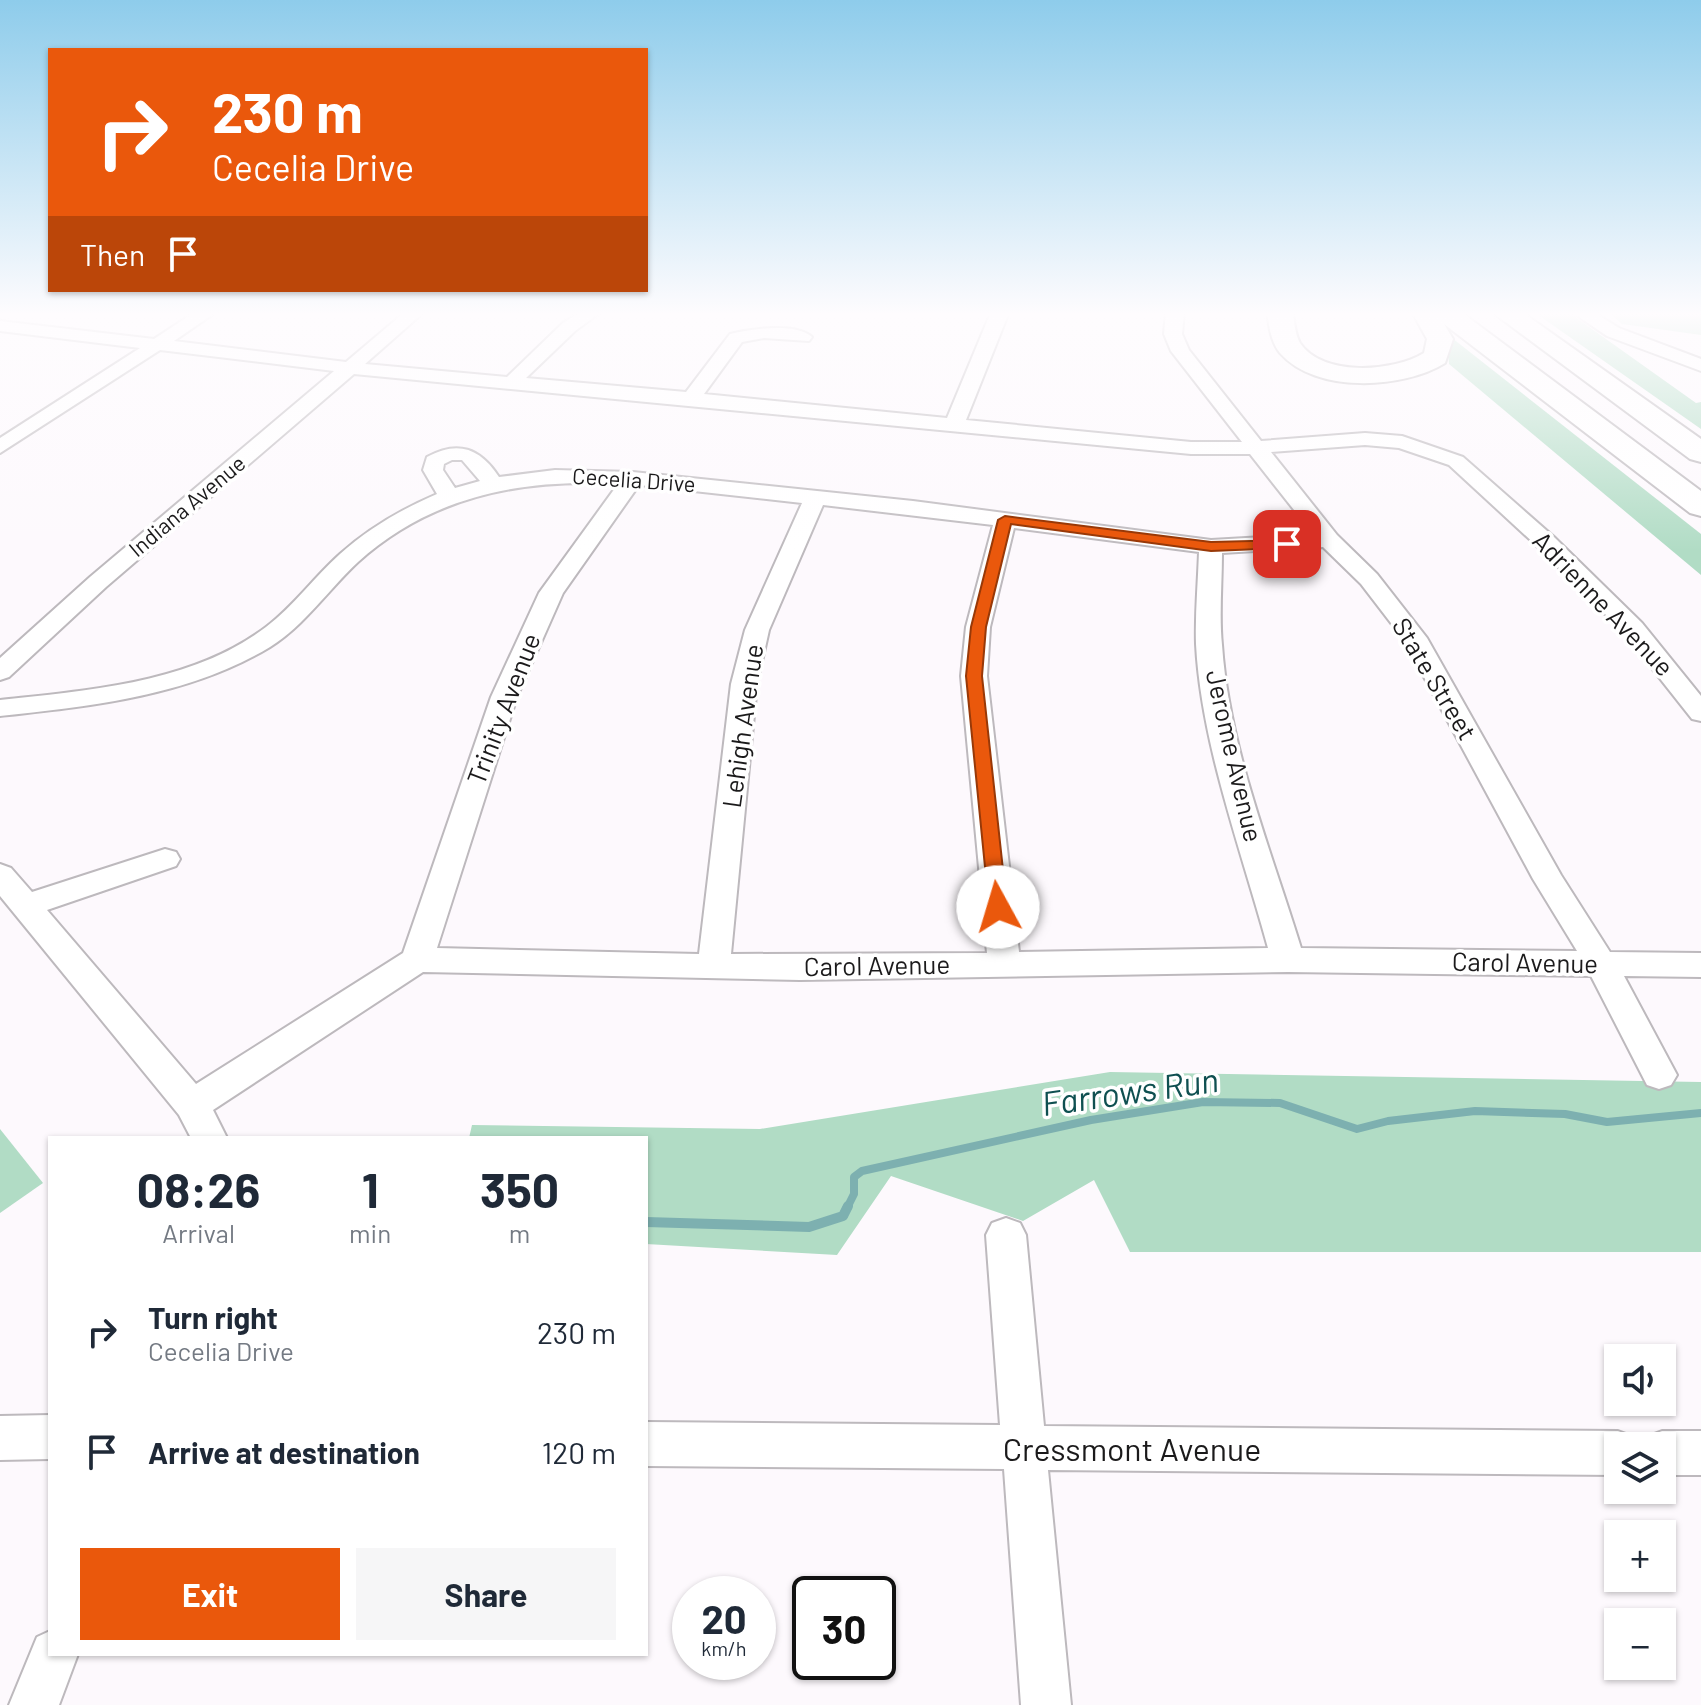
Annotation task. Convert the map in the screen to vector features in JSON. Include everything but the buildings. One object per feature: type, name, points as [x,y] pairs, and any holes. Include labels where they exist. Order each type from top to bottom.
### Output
[{"type":"highway","points":[[1550,392],[1701,506]]},
{"type":"highway","points":[[1616,392],[1701,453]]},
{"type":"street","points":[[0,447],[86,392]]},
{"type":"street","name":"Indiana Avenue","points":[[0,672],[98,582],[321,392]]},
{"type":"street","name":"Adrienne Avenue","points":[[608,392],[1191,448],[1365,439],[1402,442],[1456,461],[1633,628],[1701,713]]},
{"type":"street","points":[[691,398],[696,392]]},
{"type":"street","points":[[954,424],[967,392]]},
{"type":"street","name":"State Street","points":[[1211,392],[1329,540],[1369,579],[1415,638],[1548,879],[1601,964],[1659,1075]]},
{"type":"street","points":[[449,495],[433,470],[434,461],[447,454],[463,453],[477,457],[493,484]]},
{"type":"street","name":"Cecelia Drive","points":[[0,708],[122,694],[170,682],[230,658],[284,625],[379,530],[408,513],[449,495],[493,484],[558,475],[633,478],[815,498],[1211,547],[1329,540]]},
{"type":"street","name":"Trinity Avenue","points":[[417,960],[504,697],[551,593],[633,478]]},
{"type":"street","name":"Lehigh Avenue","points":[[714,966],[744,684],[757,630],[815,498]]},
{"type":"street","points":[[1004,965],[974,676],[978,627],[1005,520]]},
{"type":"street","name":"Jerome Avenue","points":[[1211,547],[1209,644],[1214,686],[1231,763],[1288,960]]},
{"type":"street","points":[[26,905],[165,859]]},
{"type":"street","points":[[0,875],[192,1105],[208,1136]]},
{"type":"street","points":[[192,1105],[417,960]]},
{"type":"street","name":"Carol Avenue","points":[[417,960],[714,966],[1288,960],[1701,965]]},
{"type":"street","points":[[1006,1235],[1046,1705]]},
{"type":"street","points":[[0,1438],[48,1437]]},
{"type":"street","name":"Cressmont Avenue","points":[[648,1444],[1604,1453]]},
{"type":"street","points":[[1676,1453],[1701,1453]]},
{"type":"street","points":[[34,1705],[53,1656]]},
{"type":"green space","points":[[1482,392],[1520,392],[1701,534],[1701,575]]},
{"type":"green space","points":[[1648,392],[1680,392],[1696,403],[1701,402],[1701,429]]},
{"type":"green space","points":[[1110,1072],[1701,1082],[1701,1252],[1130,1252],[1094,1180],[1023,1221],[891,1176],[837,1255],[648,1244],[648,1136],[469,1136],[472,1125],[760,1129]]},
{"type":"green space","points":[[0,1129],[43,1183],[0,1213]]},
{"type":"waterway","name":"Farrows Run","points":[[648,1222],[809,1227],[843,1216],[854,1194],[854,1177],[862,1171],[1091,1120],[1203,1102],[1280,1103],[1357,1129],[1388,1121],[1475,1111],[1565,1114],[1607,1122],[1701,1113]]},
{"type":"route","points":[[998,907],[974,676],[978,627],[1005,520],[1211,547],[1287,544]]}]
